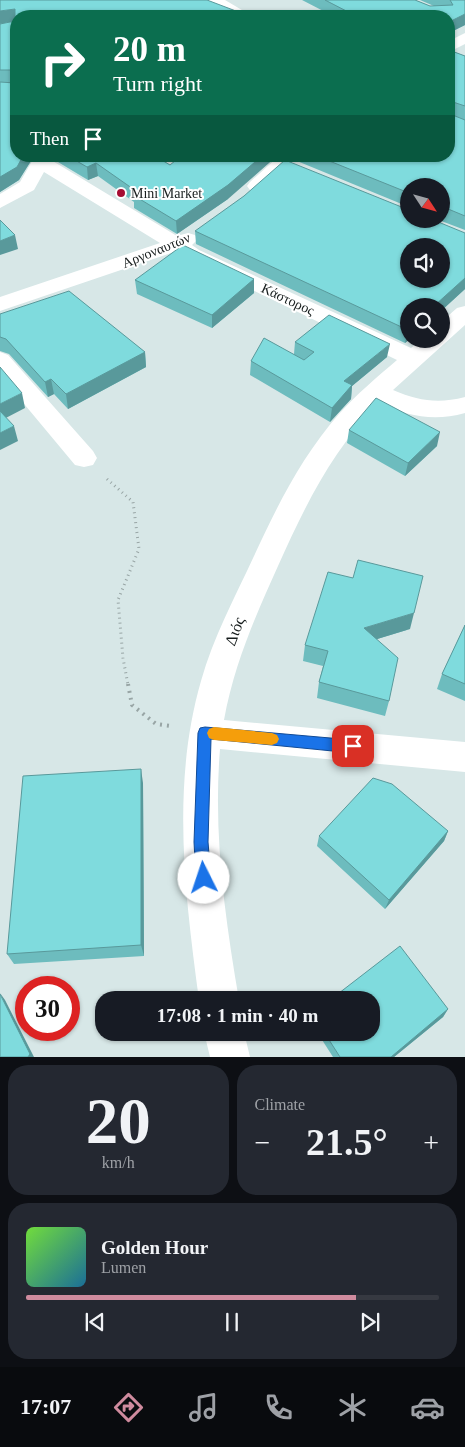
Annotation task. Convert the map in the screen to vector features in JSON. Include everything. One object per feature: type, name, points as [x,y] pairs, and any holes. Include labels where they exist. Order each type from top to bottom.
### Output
[{"type":"street","points":[[214,0],[233,10]]},
{"type":"street","points":[[455,40],[463,30]]},
{"type":"street","points":[[0,202],[27,186],[40,162]]},
{"type":"street","name":"Κάστορος","points":[[47,162],[177,245],[414,359]]},
{"type":"street","points":[[242,198],[291,164]]},
{"type":"street","name":"Αργοναυτών","points":[[0,304],[177,245],[203,230]]},
{"type":"street","points":[[450,326],[465,312]]},
{"type":"street","name":"Διός","points":[[218,991],[201,842],[205,733],[212,697],[232,635],[295,501],[337,433],[377,392],[426,348]]},
{"type":"street","points":[[0,360],[84,458]]},
{"type":"street","points":[[377,392],[422,410],[443,411],[465,405]]},
{"type":"street","points":[[205,733],[465,757]]},
{"type":"street","points":[[226,1041],[230,1057]]},
{"type":"path","points":[[84,458],[133,502],[138,549],[118,600],[123,658],[132,705],[156,724],[205,733]]},
{"type":"building","points":[[0,0],[207,0],[233,10],[15,9],[0,11]]},
{"type":"building","points":[[325,0],[415,0],[430,6],[453,5],[450,0],[465,0],[465,14],[455,19],[455,10],[344,10]]},
{"type":"building","points":[[10,22],[10,70],[0,70],[0,24]]},
{"type":"building","points":[[455,52],[465,56],[465,106],[455,103]]},
{"type":"building","points":[[0,82],[10,83],[10,162],[20,162],[17,167],[0,177]]},
{"type":"building","points":[[455,116],[465,120],[465,216],[450,210],[450,178],[400,178],[400,189],[332,162],[455,162]]},
{"type":"building","points":[[78,162],[165,162],[170,165],[174,162],[255,162],[228,185],[176,221],[133,195],[136,191],[96,163],[87,167]]},
{"type":"building","points":[[283,162],[290,162],[400,206],[400,228],[450,227],[465,233],[465,278],[443,298],[400,298],[400,326],[195,231],[244,196]]},
{"type":"building","points":[[0,220],[15,235],[0,241]]},
{"type":"building","points":[[183,245],[254,279],[212,315],[135,280]]},
{"type":"building","points":[[69,291],[145,352],[66,394],[51,379],[45,382],[6,339],[0,337],[0,314]]},
{"type":"building","points":[[329,315],[390,344],[344,381],[352,385],[332,408],[251,361],[264,338],[304,360],[314,352],[295,342]]},
{"type":"building","points":[[0,367],[22,393],[0,404]]},
{"type":"building","points":[[376,398],[440,432],[408,463],[349,430]]},
{"type":"building","points":[[0,411],[14,426],[0,433]]},
{"type":"building","points":[[358,560],[423,576],[414,613],[364,628],[398,658],[389,701],[319,682],[328,651],[305,645],[328,572],[353,578]]},
{"type":"building","points":[[465,625],[465,684],[442,674]]},
{"type":"building","points":[[141,769],[141,945],[7,954],[23,776]]},
{"type":"building","points":[[373,778],[392,784],[448,831],[389,900],[319,836]]},
{"type":"building","points":[[400,946],[448,1009],[391,1057],[340,1057],[330,1041],[380,1041],[380,991],[342,991]]},
{"type":"building","points":[[0,994],[15,1024],[15,1041],[24,1041],[30,1054],[28,1057],[0,1057]]},
{"type":"slow traffic","points":[[214,733],[272,739]]},
{"type":"place","name":"Mini Market","points":[[121,193]]},
{"type":"route","points":[[204,878],[201,842],[205,733],[353,746]]}]
